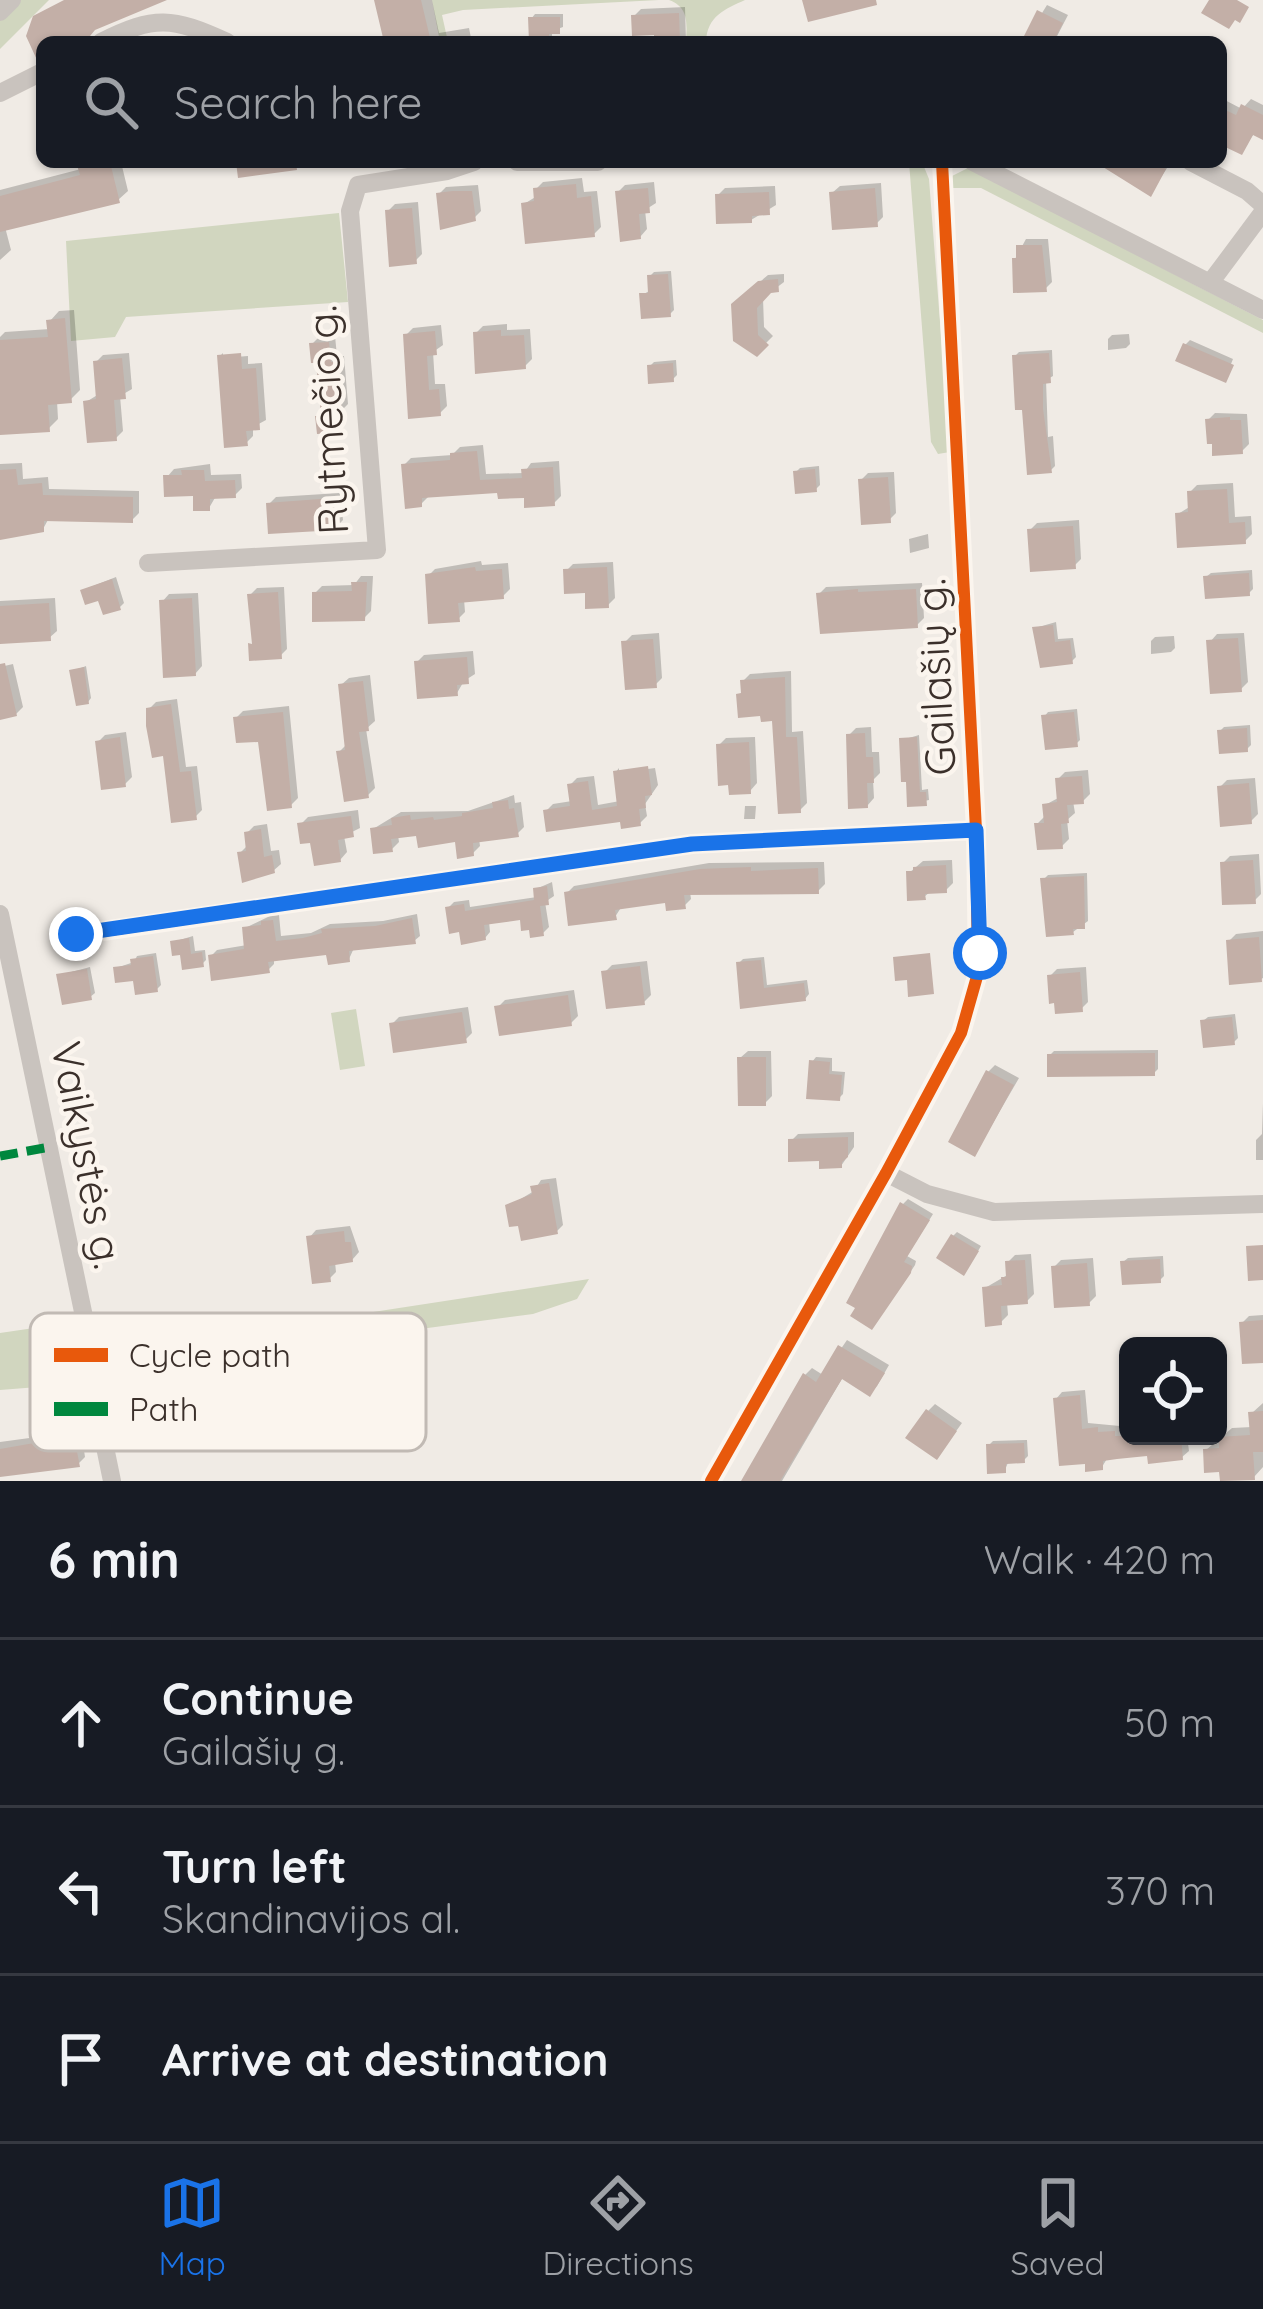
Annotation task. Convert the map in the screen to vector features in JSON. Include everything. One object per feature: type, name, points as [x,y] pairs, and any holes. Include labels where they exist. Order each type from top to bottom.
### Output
[{"type":"street","points":[[0,12],[12,0]]},
{"type":"street","points":[[113,36],[138,24],[163,22],[214,36]]},
{"type":"street","points":[[0,93],[36,75]]},
{"type":"street","name":"Rytmečio g.","points":[[148,563],[377,550],[352,196],[358,185],[456,168]]},
{"type":"street","name":"Gailašių g.","points":[[710,1481],[886,1173],[961,1033],[973,997],[980,953],[976,830],[942,168]]},
{"type":"street","points":[[985,168],[1263,310]]},
{"type":"street","points":[[1203,168],[1247,191],[1263,208],[1210,283]]},
{"type":"street","points":[[76,934],[692,844],[976,830]]},
{"type":"street","name":"Vaikystės g.","points":[[0,914],[83,1313]]},
{"type":"street","points":[[886,1173],[926,1194],[994,1212],[1263,1204]]},
{"type":"street","name":"Vaikystės g.","points":[[106,1451],[112,1481]]},
{"type":"green space","points":[[0,0],[49,0],[0,49]]},
{"type":"green space","points":[[432,0],[659,0],[463,10],[442,15],[447,36],[439,36]]},
{"type":"green space","points":[[669,0],[745,0],[724,10],[707,36],[686,36],[683,12]]},
{"type":"green space","points":[[909,168],[924,168],[929,179],[950,452],[938,454],[931,442]]},
{"type":"green space","points":[[968,168],[1263,320],[1263,333],[981,188],[950,188],[952,176]]},
{"type":"green space","points":[[339,213],[348,302],[126,317],[115,337],[71,341],[66,241]]},
{"type":"green space","points":[[356,1009],[365,1066],[340,1070],[331,1013]]},
{"type":"green space","points":[[589,1279],[577,1299],[533,1314],[426,1328],[426,1313],[367,1313]]},
{"type":"green space","points":[[30,1329],[30,1388],[0,1390],[0,1333]]},
{"type":"building","points":[[64,0],[167,0],[90,36],[36,36],[36,58],[26,36],[33,16]]},
{"type":"building","points":[[374,0],[421,0],[430,36],[383,36]]},
{"type":"building","points":[[802,0],[876,0],[877,5],[808,22]]},
{"type":"building","points":[[1209,0],[1237,0],[1249,7],[1240,23],[1235,20],[1229,29],[1201,13]]},
{"type":"building","points":[[1037,10],[1063,23],[1056,36],[1024,36]]},
{"type":"building","points":[[679,13],[680,36],[632,36],[631,15]]},
{"type":"building","points":[[528,17],[560,17],[560,34],[529,36]]},
{"type":"building","points":[[1241,104],[1263,115],[1263,140],[1253,135],[1242,155],[1227,148],[1227,111],[1236,115]]},
{"type":"building","points":[[78,168],[111,168],[120,203],[0,232],[0,196],[80,175]]},
{"type":"building","points":[[237,168],[297,168],[297,170],[238,178]]},
{"type":"building","points":[[1105,168],[1166,169],[1151,197]]},
{"type":"building","points":[[576,184],[577,198],[591,196],[595,237],[525,244],[521,203],[534,201],[533,188]]},
{"type":"building","points":[[648,188],[650,213],[639,214],[641,239],[620,242],[615,191]]},
{"type":"building","points":[[875,188],[878,227],[832,230],[829,192]]},
{"type":"building","points":[[472,191],[476,221],[440,230],[436,193]]},
{"type":"building","points":[[769,192],[770,215],[752,216],[752,223],[716,224],[715,194]]},
{"type":"building","points":[[412,208],[417,264],[389,267],[385,210]]},
{"type":"building","points":[[1016,245],[1042,245],[1047,292],[1013,293]]},
{"type":"building","points":[[668,274],[671,317],[641,319],[639,293],[648,293],[647,275]]},
{"type":"building","points":[[778,279],[779,292],[771,293],[757,308],[758,335],[769,345],[757,357],[733,341],[731,304],[758,281]]},
{"type":"building","points":[[65,318],[72,403],[48,405],[50,432],[0,435],[0,340],[48,337],[46,320]]},
{"type":"building","points":[[501,330],[501,336],[524,335],[526,369],[475,374],[473,332]]},
{"type":"building","points":[[435,331],[437,355],[427,356],[429,390],[439,389],[441,416],[408,419],[403,334]]},
{"type":"building","points":[[329,342],[331,362],[338,361],[342,414],[336,414],[337,433],[317,434],[315,416],[321,416],[316,363],[311,363],[309,343]]},
{"type":"building","points":[[1183,343],[1234,365],[1226,383],[1175,361]]},
{"type":"building","points":[[241,353],[242,369],[256,368],[260,430],[246,431],[248,446],[224,448],[217,355]]},
{"type":"building","points":[[1049,353],[1051,383],[1043,384],[1043,409],[1052,473],[1027,475],[1022,410],[1015,410],[1012,355]]},
{"type":"building","points":[[122,358],[126,399],[114,400],[117,441],[87,443],[83,401],[96,399],[93,361]]},
{"type":"building","points":[[673,363],[674,382],[648,384],[647,365]]},
{"type":"building","points":[[1205,419],[1241,420],[1243,454],[1212,456]]},
{"type":"building","points":[[477,451],[480,480],[522,478],[521,469],[553,467],[555,506],[524,508],[524,498],[498,499],[497,493],[422,498],[422,507],[405,509],[401,464],[450,460],[450,453]]},
{"type":"building","points":[[16,469],[18,485],[42,483],[43,495],[133,497],[133,523],[44,521],[44,532],[0,540],[0,470]]},
{"type":"building","points":[[815,469],[817,492],[795,494],[793,471]]},
{"type":"building","points":[[181,470],[204,470],[205,481],[235,480],[236,498],[210,499],[210,511],[193,511],[193,496],[164,497],[163,475],[182,475]]},
{"type":"building","points":[[888,477],[891,523],[861,525],[858,479]]},
{"type":"building","points":[[1227,489],[1229,523],[1245,522],[1246,544],[1177,548],[1175,513],[1188,512],[1187,491]]},
{"type":"building","points":[[334,498],[337,530],[268,534],[266,503]]},
{"type":"building","points":[[1073,526],[1076,569],[1030,572],[1027,529]]},
{"type":"building","points":[[475,567],[476,571],[502,569],[504,599],[458,603],[460,622],[428,624],[425,574]]},
{"type":"building","points":[[607,567],[609,608],[585,609],[585,593],[564,594],[563,569]]},
{"type":"building","points":[[1249,573],[1250,596],[1205,599],[1203,576]]},
{"type":"building","points":[[112,579],[121,610],[103,615],[98,601],[85,605],[80,590]]},
{"type":"building","points":[[351,582],[367,582],[365,621],[312,622],[312,592],[352,591]]},
{"type":"building","points":[[916,589],[918,628],[820,634],[816,593]]},
{"type":"building","points":[[278,592],[282,659],[249,661],[247,594]]},
{"type":"building","points":[[192,598],[196,676],[163,678],[159,600]]},
{"type":"building","points":[[49,603],[51,641],[0,644],[0,606]]},
{"type":"building","points":[[1053,625],[1055,642],[1070,640],[1073,664],[1040,668],[1032,627]]},
{"type":"building","points":[[1238,638],[1242,692],[1210,694],[1206,640]]},
{"type":"building","points":[[653,639],[657,688],[625,690],[621,641]]},
{"type":"building","points":[[467,657],[469,684],[457,685],[458,696],[417,699],[414,661]]},
{"type":"building","points":[[5,663],[17,716],[0,720],[0,664]]},
{"type":"building","points":[[84,667],[89,704],[76,706],[69,670]]},
{"type":"building","points":[[785,677],[786,737],[797,737],[801,813],[778,814],[772,721],[761,722],[760,716],[738,718],[736,694],[741,693],[740,680]]},
{"type":"building","points":[[363,681],[369,731],[359,732],[369,798],[344,802],[336,751],[345,750],[338,684]]},
{"type":"building","points":[[171,704],[180,772],[191,771],[197,820],[171,823],[163,756],[152,758],[146,708]]},
{"type":"building","points":[[283,712],[292,808],[267,811],[258,742],[236,743],[233,717]]},
{"type":"building","points":[[1074,712],[1078,747],[1045,750],[1041,715]]},
{"type":"building","points":[[1247,728],[1248,752],[1219,754],[1217,730]]},
{"type":"building","points":[[865,733],[866,757],[873,757],[874,783],[867,783],[868,808],[848,809],[846,734]]},
{"type":"building","points":[[120,737],[126,787],[101,790],[95,741]]},
{"type":"building","points":[[917,737],[920,792],[926,792],[927,806],[907,807],[899,738]]},
{"type":"building","points":[[749,742],[751,794],[729,795],[728,785],[718,786],[716,744]]},
{"type":"building","points":[[648,766],[652,795],[645,796],[646,808],[639,809],[641,826],[621,829],[620,822],[546,832],[543,810],[570,806],[567,784],[588,781],[592,810],[617,806],[613,771]]},
{"type":"building","points":[[1082,776],[1084,804],[1067,805],[1069,823],[1061,824],[1063,849],[1037,850],[1034,823],[1044,823],[1042,804],[1057,802],[1055,778]]},
{"type":"building","points":[[1249,783],[1252,824],[1220,827],[1217,786]]},
{"type":"building","points":[[508,800],[519,837],[473,843],[474,856],[457,859],[455,842],[418,848],[416,836],[391,839],[393,852],[373,854],[370,828],[392,825],[391,818],[462,816]]},
{"type":"building","points":[[351,816],[354,837],[338,840],[341,862],[314,866],[310,843],[300,844],[297,823]]},
{"type":"building","points":[[261,829],[264,857],[272,855],[275,873],[242,883],[237,852],[246,851],[244,832]]},
{"type":"building","points":[[1253,860],[1256,904],[1222,905],[1220,862]]},
{"type":"building","points":[[946,865],[947,893],[907,901],[906,871]]},
{"type":"building","points":[[751,867],[751,871],[818,868],[819,894],[684,895],[686,909],[666,911],[665,903],[615,910],[617,920],[568,926],[564,892],[700,869]]},
{"type":"building","points":[[1084,876],[1085,929],[1073,929],[1074,935],[1046,937],[1040,878]]},
{"type":"building","points":[[547,886],[549,905],[540,906],[544,936],[530,938],[529,930],[521,931],[520,920],[484,925],[486,940],[461,945],[459,932],[449,934],[445,907],[464,904],[465,911],[534,900],[533,888]]},
{"type":"building","points":[[412,918],[416,944],[349,951],[350,962],[328,965],[326,955],[268,962],[270,973],[211,981],[208,955],[244,949],[242,927],[261,925],[261,921],[273,920],[276,941],[322,933],[321,929]]},
{"type":"building","points":[[1259,937],[1262,982],[1229,985],[1226,940]]},
{"type":"building","points":[[189,938],[191,954],[202,952],[204,967],[182,970],[180,955],[172,956],[170,941]]},
{"type":"building","points":[[930,953],[934,994],[908,997],[907,980],[895,981],[893,957]]},
{"type":"building","points":[[153,956],[158,992],[135,995],[133,981],[115,983],[113,967]]},
{"type":"building","points":[[761,960],[764,988],[804,983],[806,1001],[740,1009],[736,962]]},
{"type":"building","points":[[640,966],[645,1005],[606,1009],[601,971]]},
{"type":"building","points":[[87,969],[92,1000],[62,1005],[56,974]]},
{"type":"building","points":[[1080,972],[1083,1012],[1055,1014],[1054,1003],[1049,1004],[1047,975]]},
{"type":"building","points":[[568,995],[572,1026],[499,1036],[494,1006]]},
{"type":"building","points":[[462,1012],[467,1043],[393,1053],[389,1023]]},
{"type":"building","points":[[1232,1017],[1235,1045],[1203,1048],[1200,1020]]},
{"type":"building","points":[[1155,1053],[1155,1076],[1047,1077],[1047,1054]]},
{"type":"building","points":[[737,1057],[766,1057],[766,1106],[738,1106]]},
{"type":"building","points":[[809,1060],[830,1062],[829,1074],[842,1075],[840,1101],[806,1099]]},
{"type":"building","points":[[986,1070],[1014,1085],[975,1157],[948,1142]]},
{"type":"building","points":[[848,1137],[848,1157],[842,1168],[819,1169],[819,1161],[788,1162],[788,1139]]},
{"type":"building","points":[[549,1183],[558,1234],[521,1241],[518,1226],[509,1227],[505,1205],[532,1194],[530,1186]]},
{"type":"building","points":[[900,1202],[930,1220],[904,1262],[912,1266],[911,1273],[872,1330],[850,1316],[855,1308],[846,1303]]},
{"type":"building","points":[[344,1231],[345,1242],[351,1242],[353,1262],[329,1266],[331,1282],[312,1284],[306,1236]]},
{"type":"building","points":[[951,1234],[979,1251],[964,1276],[936,1258]]},
{"type":"building","points":[[1263,1245],[1263,1280],[1248,1281],[1246,1246]]},
{"type":"building","points":[[1160,1259],[1161,1283],[1122,1285],[1120,1261]]},
{"type":"building","points":[[1025,1260],[1028,1304],[1001,1306],[1002,1325],[985,1327],[982,1287],[1002,1285],[1005,1261]]},
{"type":"building","points":[[1087,1263],[1090,1306],[1054,1308],[1051,1266]]},
{"type":"building","points":[[1263,1320],[1263,1363],[1242,1364],[1239,1322]]},
{"type":"building","points":[[838,1345],[885,1373],[870,1397],[842,1379],[780,1481],[741,1481],[803,1373],[816,1382]]},
{"type":"building","points":[[1080,1395],[1082,1429],[1115,1431],[1119,1445],[1182,1445],[1183,1460],[1148,1464],[1147,1456],[1117,1459],[1103,1461],[1103,1470],[1085,1472],[1085,1464],[1059,1466],[1053,1398]]},
{"type":"building","points":[[926,1409],[957,1431],[937,1460],[905,1438]]},
{"type":"building","points":[[1263,1411],[1263,1452],[1253,1452],[1255,1480],[1220,1481],[1219,1472],[1204,1473],[1203,1449],[1227,1445],[1227,1436],[1250,1435],[1248,1412]]},
{"type":"building","points":[[1024,1443],[1025,1463],[1006,1464],[1006,1473],[987,1474],[986,1444]]},
{"type":"building","points":[[30,1444],[30,1451],[77,1451],[80,1467],[0,1477],[0,1449]]},
{"type":"marked path","points":[[0,1156],[50,1147]]},
{"type":"cycle path","points":[[711,1481],[961,1033],[978,973],[976,830],[942,168]]},
{"type":"cycle path","points":[[76,935],[692,844],[976,830]]},
{"type":"route","points":[[76,934],[692,844],[976,830],[980,953]]}]
